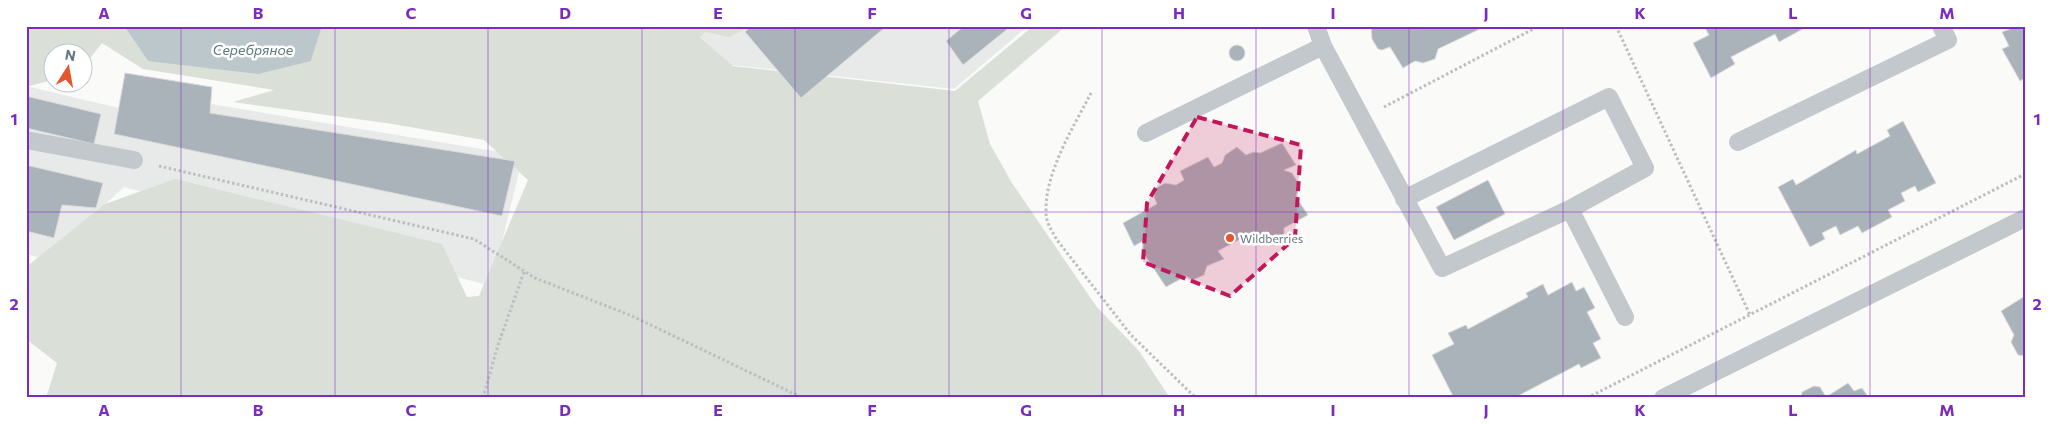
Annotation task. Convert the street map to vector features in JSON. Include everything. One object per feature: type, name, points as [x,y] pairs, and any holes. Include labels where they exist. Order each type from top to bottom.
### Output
[{"type":"lane","points":[[1316,26],[1323,46],[1404,199],[1442,268],[1570,209],[1645,168],[1609,97],[1404,199]]},
{"type":"lane","points":[[1738,142],[1948,40],[1941,26]]},
{"type":"lane","points":[[1146,133],[1323,46]]},
{"type":"lane","points":[[26,140],[134,160]]},
{"type":"lane","points":[[1570,209],[1625,316]]},
{"type":"lane","points":[[1663,398],[2025,218]]},
{"type":"path","points":[[1362,118],[1539,26]]},
{"type":"path","points":[[1616,26],[1750,315]]},
{"type":"path","points":[[1090,93],[1054,169],[1046,212],[1048,224],[1057,240],[1131,335],[1196,398]]},
{"type":"path","points":[[134,160],[474,239],[535,278],[632,316],[803,398]]},
{"type":"path","points":[[1587,398],[2025,174]]},
{"type":"path","points":[[483,398],[498,345],[524,272]]},
{"type":"highlighted area","points":[[1197,117],[1301,145],[1295,238],[1230,296],[1143,262],[1147,203]]},
{"type":"shaded area","points":[[26,26],[124,26],[148,61],[311,61],[322,26],[751,26],[729,37],[705,32],[700,37],[733,66],[955,91],[1033,26],[1066,26],[978,101],[990,144],[1012,183],[1096,306],[1139,351],[1170,398],[46,398],[57,363],[26,339],[26,267],[105,204],[175,179],[442,244],[467,297],[479,296],[528,180],[484,140],[393,124],[233,102],[274,90],[143,69],[102,43],[92,56],[92,42],[42,42],[42,83],[26,87]]},
{"type":"shaded area","points":[[689,26],[1028,26],[954,89],[731,65]]},
{"type":"shaded area","points":[[126,73],[212,87],[211,104],[523,156],[491,286],[124,187],[45,259],[26,254],[26,86],[42,90],[42,92],[51,92],[119,108]]},
{"type":"water","name":"Серебряное","points":[[124,26],[322,26],[311,61],[258,74],[148,61]]},
{"type":"building","points":[[751,26],[881,26],[883,29],[801,98],[745,32]]},
{"type":"building","points":[[964,26],[1011,26],[963,65],[946,41]]},
{"type":"building","points":[[1371,26],[1486,26],[1438,49],[1435,59],[1423,63],[1415,61],[1403,68],[1390,47],[1382,50],[1378,49],[1372,39]]},
{"type":"building","points":[[1704,26],[1808,26],[1779,42],[1775,34],[1731,57],[1735,64],[1711,78],[1693,43],[1709,35]]},
{"type":"building","points":[[2009,26],[2025,26],[2025,78],[2020,81],[2002,49],[2009,46],[2002,32],[2010,29]]},
{"type":"building","points":[[1237,45],[1243,47],[1245,53],[1243,59],[1237,61],[1231,59],[1229,53],[1231,47]]},
{"type":"building","points":[[125,73],[212,87],[210,113],[515,161],[502,216],[114,134]]},
{"type":"building","points":[[26,96],[101,114],[94,144],[26,128]]},
{"type":"building","points":[[1903,121],[1936,183],[1918,192],[1915,186],[1901,193],[1905,201],[1888,210],[1892,217],[1862,233],[1858,226],[1840,235],[1836,226],[1822,233],[1825,239],[1810,247],[1778,187],[1793,179],[1796,185],[1856,150],[1857,154],[1890,136],[1887,130]]},
{"type":"building","points":[[1282,143],[1296,165],[1284,170],[1292,173],[1299,184],[1296,197],[1308,215],[1284,228],[1284,235],[1271,241],[1264,238],[1251,243],[1246,236],[1218,251],[1224,259],[1207,266],[1204,275],[1193,280],[1186,276],[1166,287],[1142,251],[1143,241],[1134,246],[1123,223],[1157,204],[1154,197],[1155,189],[1165,183],[1176,185],[1184,180],[1180,171],[1208,157],[1214,167],[1222,163],[1225,155],[1237,147],[1246,155],[1253,152],[1260,153]]},
{"type":"building","points":[[26,165],[103,183],[96,208],[62,205],[54,238],[26,231]]},
{"type":"building","points":[[1488,180],[1505,214],[1454,240],[1436,207]]},
{"type":"building","points":[[1572,282],[1576,291],[1584,287],[1595,308],[1587,312],[1601,339],[1593,343],[1601,358],[1581,368],[1579,364],[1514,398],[1454,398],[1432,355],[1454,344],[1448,333],[1466,325],[1468,329],[1528,297],[1526,293],[1543,284],[1548,295]]},
{"type":"building","points":[[2025,296],[2025,356],[2018,355],[2011,342],[2014,335],[2001,311]]},
{"type":"building","points":[[1848,383],[1854,391],[1862,388],[1869,398],[1801,398],[1802,392],[1814,386],[1820,387],[1826,397]]},
{"type":"place","name":"Wildberries","points":[[1230,238]]}]
